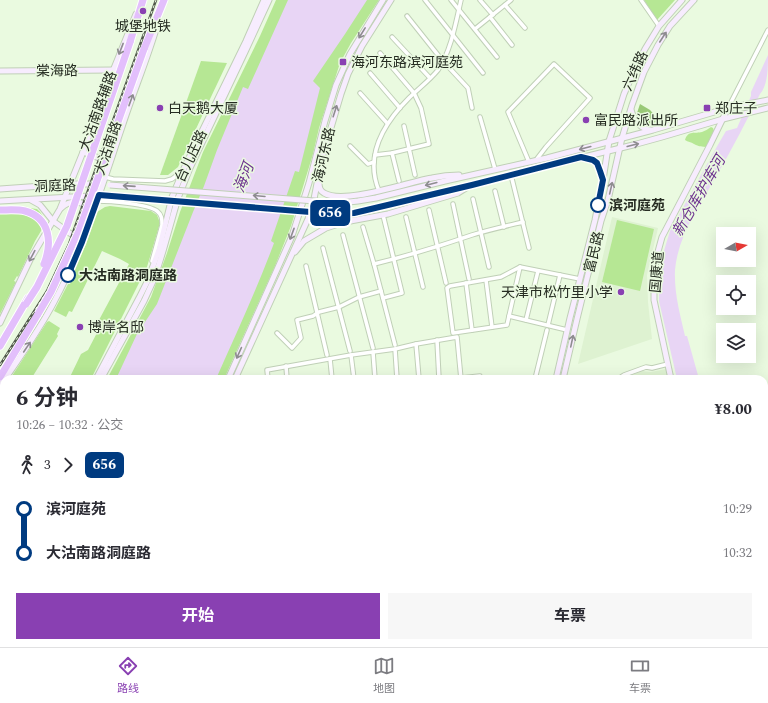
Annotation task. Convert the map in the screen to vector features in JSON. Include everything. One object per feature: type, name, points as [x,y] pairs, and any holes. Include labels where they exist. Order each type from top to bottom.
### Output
[{"type":"highway","name":"大沽南路","points":[[0,346],[37,287],[67,226],[130,42],[142,0]]},
{"type":"highway","name":"大沽南路","points":[[5,375],[51,292],[79,231],[144,49],[164,0]]},
{"type":"highway","points":[[0,210],[29,212],[42,222],[48,235],[49,241],[47,255],[26,304]]},
{"type":"main road","name":"大沽南路辅路","points":[[0,323],[31,258],[60,209],[113,70],[142,0]]},
{"type":"main road","name":"大沽南路辅路","points":[[99,195],[149,52],[164,0]]},
{"type":"main road","name":"台儿庄路","points":[[98,375],[147,282],[159,250],[172,197],[185,166],[246,41],[264,0]]},
{"type":"main road","name":"台儿庄路","points":[[103,375],[144,301],[155,277],[178,198],[190,168],[246,52],[269,0]]},
{"type":"main road","name":"海河东路","points":[[230,375],[292,236],[309,183],[324,121],[336,85],[353,49],[383,0]]},
{"type":"main road","name":"海河东路","points":[[237,375],[308,219],[314,200],[322,158],[332,119],[348,74],[362,46],[391,0]]},
{"type":"main road","name":"六纬路","points":[[608,151],[624,94],[633,73],[659,26],[682,0]]},
{"type":"main road","name":"六纬路","points":[[620,148],[631,109],[644,72],[670,26],[694,0]]},
{"type":"main road","name":"棠海路","points":[[0,72],[113,70]]},
{"type":"main road","points":[[318,176],[320,190],[324,194],[341,197],[355,196],[431,178],[456,175],[469,176],[529,162],[653,130],[728,108],[766,100]]},
{"type":"main road","name":"国康道","points":[[671,375],[654,300],[656,259],[662,237],[728,108]]},
{"type":"main road","points":[[290,257],[304,241],[326,228],[345,222],[383,215],[458,193],[472,185],[662,138],[765,108]]},
{"type":"main road","points":[[631,109],[634,119],[640,127],[653,130]]},
{"type":"main road","name":"富民路","points":[[564,375],[576,319],[601,221],[608,200],[620,148]]},
{"type":"main road","name":"富民路","points":[[557,375],[595,220],[608,151]]},
{"type":"main road","points":[[83,152],[110,162]]},
{"type":"main road","points":[[581,157],[593,160],[597,163],[603,180]]},
{"type":"main road","points":[[176,176],[185,166]]},
{"type":"main road","name":"洞庭路","points":[[0,189],[70,184],[103,184],[340,203],[376,198],[469,176]]},
{"type":"main road","name":"洞庭路","points":[[0,201],[107,195],[338,214],[354,213],[472,185]]},
{"type":"main road","points":[[6,375],[48,314],[68,275],[99,195]]},
{"type":"main road","points":[[27,200],[40,205],[53,221],[82,242]]},
{"type":"main road","points":[[60,209],[70,202],[78,202],[83,204],[88,211],[90,220]]},
{"type":"street","points":[[425,0],[483,73]]},
{"type":"street","points":[[451,0],[497,57]]},
{"type":"street","points":[[379,191],[374,174],[374,162],[380,137],[388,123],[400,108],[438,69],[450,44],[461,0]]},
{"type":"street","points":[[480,0],[512,45]]},
{"type":"street","points":[[475,29],[511,0]]},
{"type":"street","points":[[641,0],[659,26]]},
{"type":"street","points":[[505,5],[525,28]]},
{"type":"street","points":[[407,16],[442,60],[468,88],[472,108]]},
{"type":"street","points":[[728,108],[768,30]]},
{"type":"street","points":[[392,37],[430,78]]},
{"type":"street","points":[[375,155],[392,153],[429,144],[421,108],[414,93],[380,54]]},
{"type":"street","points":[[529,162],[508,112],[554,64],[590,98],[536,160]]},
{"type":"street","points":[[370,73],[400,108]]},
{"type":"street","points":[[360,93],[388,123]]},
{"type":"street","points":[[480,118],[495,169]]},
{"type":"street","points":[[404,126],[415,175]]},
{"type":"street","points":[[350,146],[368,164],[374,162]]},
{"type":"street","points":[[392,153],[399,181]]},
{"type":"street","points":[[511,175],[529,248]]},
{"type":"street","points":[[105,177],[113,179],[165,181],[176,176]]},
{"type":"street","points":[[496,192],[504,226]]},
{"type":"street","points":[[473,199],[489,267]]},
{"type":"street","points":[[97,201],[150,207],[161,215],[162,225],[147,282]]},
{"type":"street","points":[[453,204],[469,279]]},
{"type":"street","points":[[429,210],[446,283]]},
{"type":"street","points":[[383,215],[402,293],[383,298]]},
{"type":"street","points":[[406,217],[423,287]]},
{"type":"street","points":[[374,264],[414,254],[504,226],[523,222]]},
{"type":"street","points":[[363,227],[395,347],[397,375]]},
{"type":"street","points":[[343,235],[373,350],[375,375]]},
{"type":"street","points":[[323,248],[351,353],[354,375]]},
{"type":"street","points":[[306,266],[331,375]]},
{"type":"street","points":[[520,267],[507,324],[453,333],[447,288],[450,286],[501,277],[520,267],[580,279]]},
{"type":"street","points":[[526,320],[538,271]]},
{"type":"street","points":[[548,325],[560,275]]},
{"type":"street","points":[[486,280],[492,327]]},
{"type":"street","points":[[466,283],[472,330]]},
{"type":"street","points":[[277,333],[292,348],[301,338],[297,320],[313,316],[318,312],[339,307],[359,296],[381,291]]},
{"type":"street","points":[[509,316],[567,330]]},
{"type":"street","points":[[536,375],[547,330]]},
{"type":"street","points":[[268,375],[267,370],[328,357],[457,337],[461,375]]},
{"type":"street","points":[[436,340],[439,375]]},
{"type":"street","points":[[416,344],[419,375]]},
{"type":"street","points":[[624,375],[646,367],[652,368],[668,364]]},
{"type":"street","points":[[286,366],[287,375]]},
{"type":"shaded area","name":"天津市松竹里小学","points":[[612,217],[658,228],[647,275],[652,339],[578,364]]},
{"type":"shaded area","points":[[666,369],[667,375],[632,375],[642,371],[651,372]]},
{"type":"green space","points":[[276,0],[379,0],[340,63],[319,128],[313,154],[291,226],[275,266],[226,375],[109,375],[151,297],[180,212],[203,152]]},
{"type":"green space","points":[[644,0],[675,0],[657,20]]},
{"type":"green space","points":[[201,61],[227,63],[178,167],[168,175],[160,175]]},
{"type":"green space","points":[[640,104],[650,110],[660,121],[649,124],[641,121],[637,113]]},
{"type":"green space","points":[[711,127],[714,131],[706,147],[699,146],[685,140],[688,135],[692,133],[702,132]]},
{"type":"green space","points":[[110,206],[151,211],[157,215],[160,223],[147,267],[93,375],[71,375],[81,354],[88,350],[99,329],[99,320],[129,264],[102,251],[72,312],[69,311],[66,317],[54,311],[68,284],[71,282],[69,281],[86,244],[97,212]]},
{"type":"green space","points":[[29,208],[37,209],[40,212],[44,218],[43,224],[18,277],[17,276],[14,281],[16,282],[0,314],[0,212]]},
{"type":"green space","points":[[617,220],[654,229],[640,291],[602,282]]},
{"type":"green space","points":[[49,321],[60,328],[57,334],[58,336],[34,375],[13,375]]},
{"type":"water","name":"海河","points":[[288,0],[367,0],[313,81],[320,88],[299,172],[295,171],[271,241],[274,243],[218,375],[118,375],[137,334],[157,304],[243,87],[248,89]]},
{"type":"water","name":"新仓库护库河","points":[[768,55],[765,86],[697,209],[680,245],[675,270],[676,295],[685,336],[687,336],[698,375],[676,375],[659,301],[661,261],[670,231],[726,131],[737,128],[751,96],[751,92]]},
{"type":"railway","points":[[0,365],[47,291],[69,244],[156,0]]},
{"type":"bus line","name":"656","points":[[68,275],[99,195],[346,214],[472,185],[581,157],[590,158],[593,160],[597,163],[600,171],[603,180],[598,205]]},
{"type":"place","name":"城堡地铁","points":[[143,11]]},
{"type":"place","name":"海河东路滨河庭苑","points":[[343,62]]},
{"type":"place","name":"白天鹅大厦","points":[[160,108]]},
{"type":"place","name":"郑庄子","points":[[707,108]]},
{"type":"place","name":"富民路派出所","points":[[586,120]]},
{"type":"place","name":"滨河庭苑","points":[[598,205]]},
{"type":"place","name":"大沽南路洞庭路","points":[[68,275]]},
{"type":"place","name":"天津市松竹里小学","points":[[621,292]]},
{"type":"place","name":"博岸名邸","points":[[80,327]]}]
